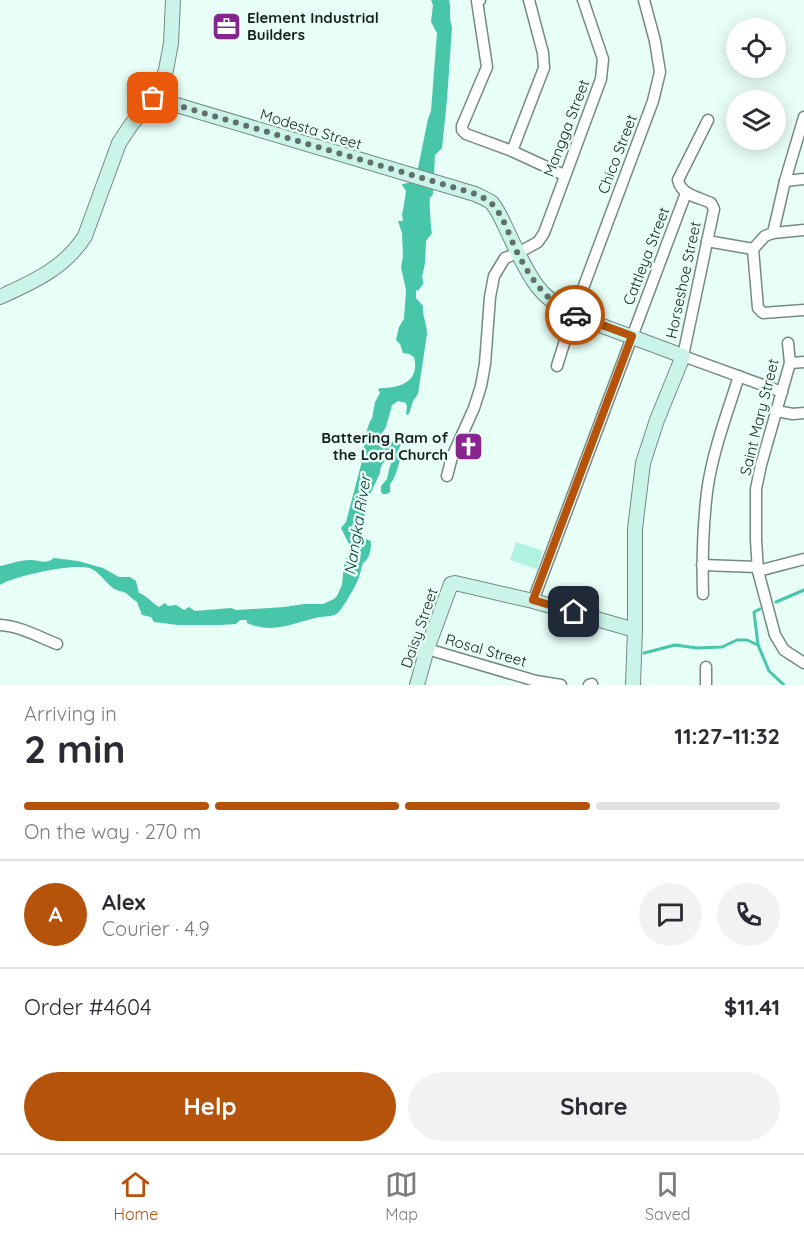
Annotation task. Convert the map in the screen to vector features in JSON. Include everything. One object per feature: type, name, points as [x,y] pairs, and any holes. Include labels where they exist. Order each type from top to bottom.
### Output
[{"type":"main road","points":[[0,297],[52,270],[77,249],[85,236],[119,143],[131,124],[153,98],[166,70],[171,43],[173,0]]},
{"type":"main road","name":"Modesta Street","points":[[153,98],[476,194],[492,203],[537,286],[548,298],[573,315],[683,356]]},
{"type":"main road","points":[[633,685],[635,529],[643,463],[657,420],[683,356]]},
{"type":"main road","name":"Daisy Street","points":[[417,685],[427,649],[452,584],[458,583],[533,600]]},
{"type":"main road","points":[[533,600],[635,630]]},
{"type":"street","points":[[480,0],[477,1],[488,67],[462,130],[466,134],[513,151],[564,175]]},
{"type":"street","points":[[513,151],[544,68],[543,53],[529,0]]},
{"type":"street","name":"Mangga Street","points":[[447,476],[452,457],[474,408],[481,386],[494,276],[505,258],[538,242],[544,233],[601,79],[603,58],[583,0]]},
{"type":"street","name":"Chico Street","points":[[557,366],[573,315],[653,101],[660,72],[656,41],[644,0]]},
{"type":"street","points":[[686,193],[679,186],[678,180],[708,120]]},
{"type":"street","points":[[773,233],[785,181],[803,123]]},
{"type":"street","points":[[785,181],[804,179]]},
{"type":"street","name":"Horseshoe Street","points":[[683,356],[714,209],[711,203],[686,193]]},
{"type":"street","name":"Cattleya Street","points":[[533,600],[686,193]]},
{"type":"street","points":[[804,230],[773,233],[762,238],[753,249],[760,311],[763,313],[804,309]]},
{"type":"street","points":[[706,242],[753,249]]},
{"type":"street","name":"Saint Mary Street","points":[[788,343],[790,363],[756,489],[758,569],[775,635],[784,650],[804,663]]},
{"type":"street","points":[[683,356],[782,392]]},
{"type":"street","points":[[790,363],[804,362]]},
{"type":"street","points":[[703,594],[702,565],[707,491],[715,454],[739,376]]},
{"type":"street","points":[[776,411],[804,413]]},
{"type":"street","points":[[702,565],[758,569],[804,559]]},
{"type":"street","points":[[0,625],[8,625],[57,644]]},
{"type":"street","name":"Rosal Street","points":[[427,649],[536,683],[561,685]]},
{"type":"street","points":[[706,667],[706,685]]},
{"type":"shaded area","points":[[516,542],[543,551],[537,569],[510,560]]},
{"type":"water","name":"Nangka River","points":[[431,0],[449,0],[452,27],[442,148],[435,155],[433,194],[430,198],[432,233],[426,241],[423,284],[418,291],[416,290],[416,298],[423,306],[427,334],[418,394],[409,414],[406,415],[406,403],[398,401],[392,405],[381,441],[385,444],[403,440],[398,451],[401,457],[390,484],[390,492],[383,494],[381,486],[387,479],[394,458],[392,456],[382,465],[366,503],[362,525],[363,538],[371,541],[370,554],[363,563],[356,585],[338,613],[275,628],[257,626],[247,623],[247,620],[240,620],[236,624],[178,625],[154,622],[151,617],[142,615],[137,602],[126,593],[113,588],[92,569],[84,567],[46,571],[0,585],[0,566],[26,560],[45,562],[54,558],[78,561],[103,568],[119,577],[130,577],[136,581],[139,593],[159,607],[165,603],[168,606],[176,605],[184,610],[189,607],[195,611],[231,608],[236,610],[323,604],[337,596],[342,585],[344,565],[349,552],[349,544],[341,528],[346,522],[362,461],[366,433],[380,393],[378,389],[402,385],[414,372],[414,357],[403,353],[396,340],[399,327],[404,319],[406,290],[401,267],[402,233],[398,221],[403,221],[406,191],[402,185],[412,182],[417,173],[431,111],[437,33],[431,22],[433,5]]},
{"type":"waterway","points":[[776,602],[804,590]]},
{"type":"waterway","points":[[644,653],[675,645],[697,648],[722,647],[737,640],[747,640],[758,645],[754,612],[760,609]]},
{"type":"waterway","points":[[758,645],[769,671],[784,685]]},
{"type":"way so far","points":[[153,98],[484,198],[492,203],[499,214],[537,286],[548,298],[575,315]]},
{"type":"place","name":"Element Industrial Builders","points":[[226,26]]},
{"type":"place","name":"Battering Ram of the Lord Church","points":[[469,446]]},
{"type":"route","points":[[574,612],[533,600],[632,336],[575,315]]}]
